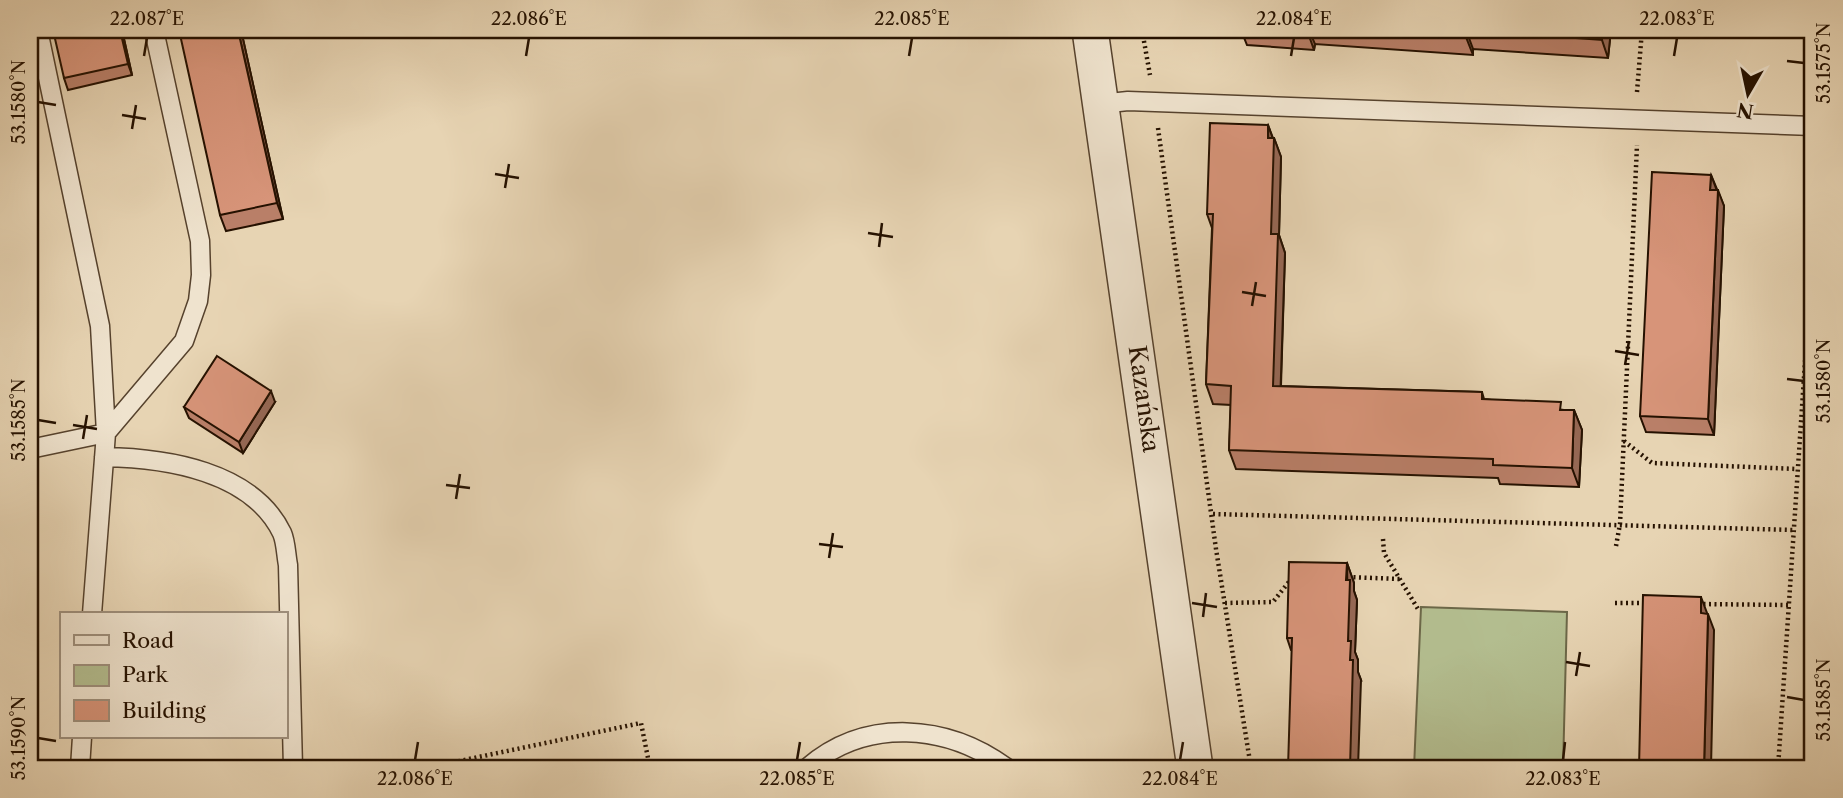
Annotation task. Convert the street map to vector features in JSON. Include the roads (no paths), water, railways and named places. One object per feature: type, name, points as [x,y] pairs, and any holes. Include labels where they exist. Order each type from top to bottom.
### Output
[{"type":"street","name":"Kazańska","points":[[1090,30],[1195,768]]},
{"type":"lane","points":[[38,30],[100,326],[106,433],[92,612]]},
{"type":"lane","points":[[30,449],[106,433],[184,341],[198,301],[201,275],[200,241],[154,30]]},
{"type":"lane","points":[[1100,104],[1154,103],[1813,126]]},
{"type":"lane","points":[[104,457],[149,459],[217,478],[248,492],[269,512],[283,535],[288,565],[293,768]]},
{"type":"lane","points":[[807,768],[852,742],[906,732],[950,737],[973,746],[1007,768]]},
{"type":"lane","points":[[80,768],[82,738]]}]
